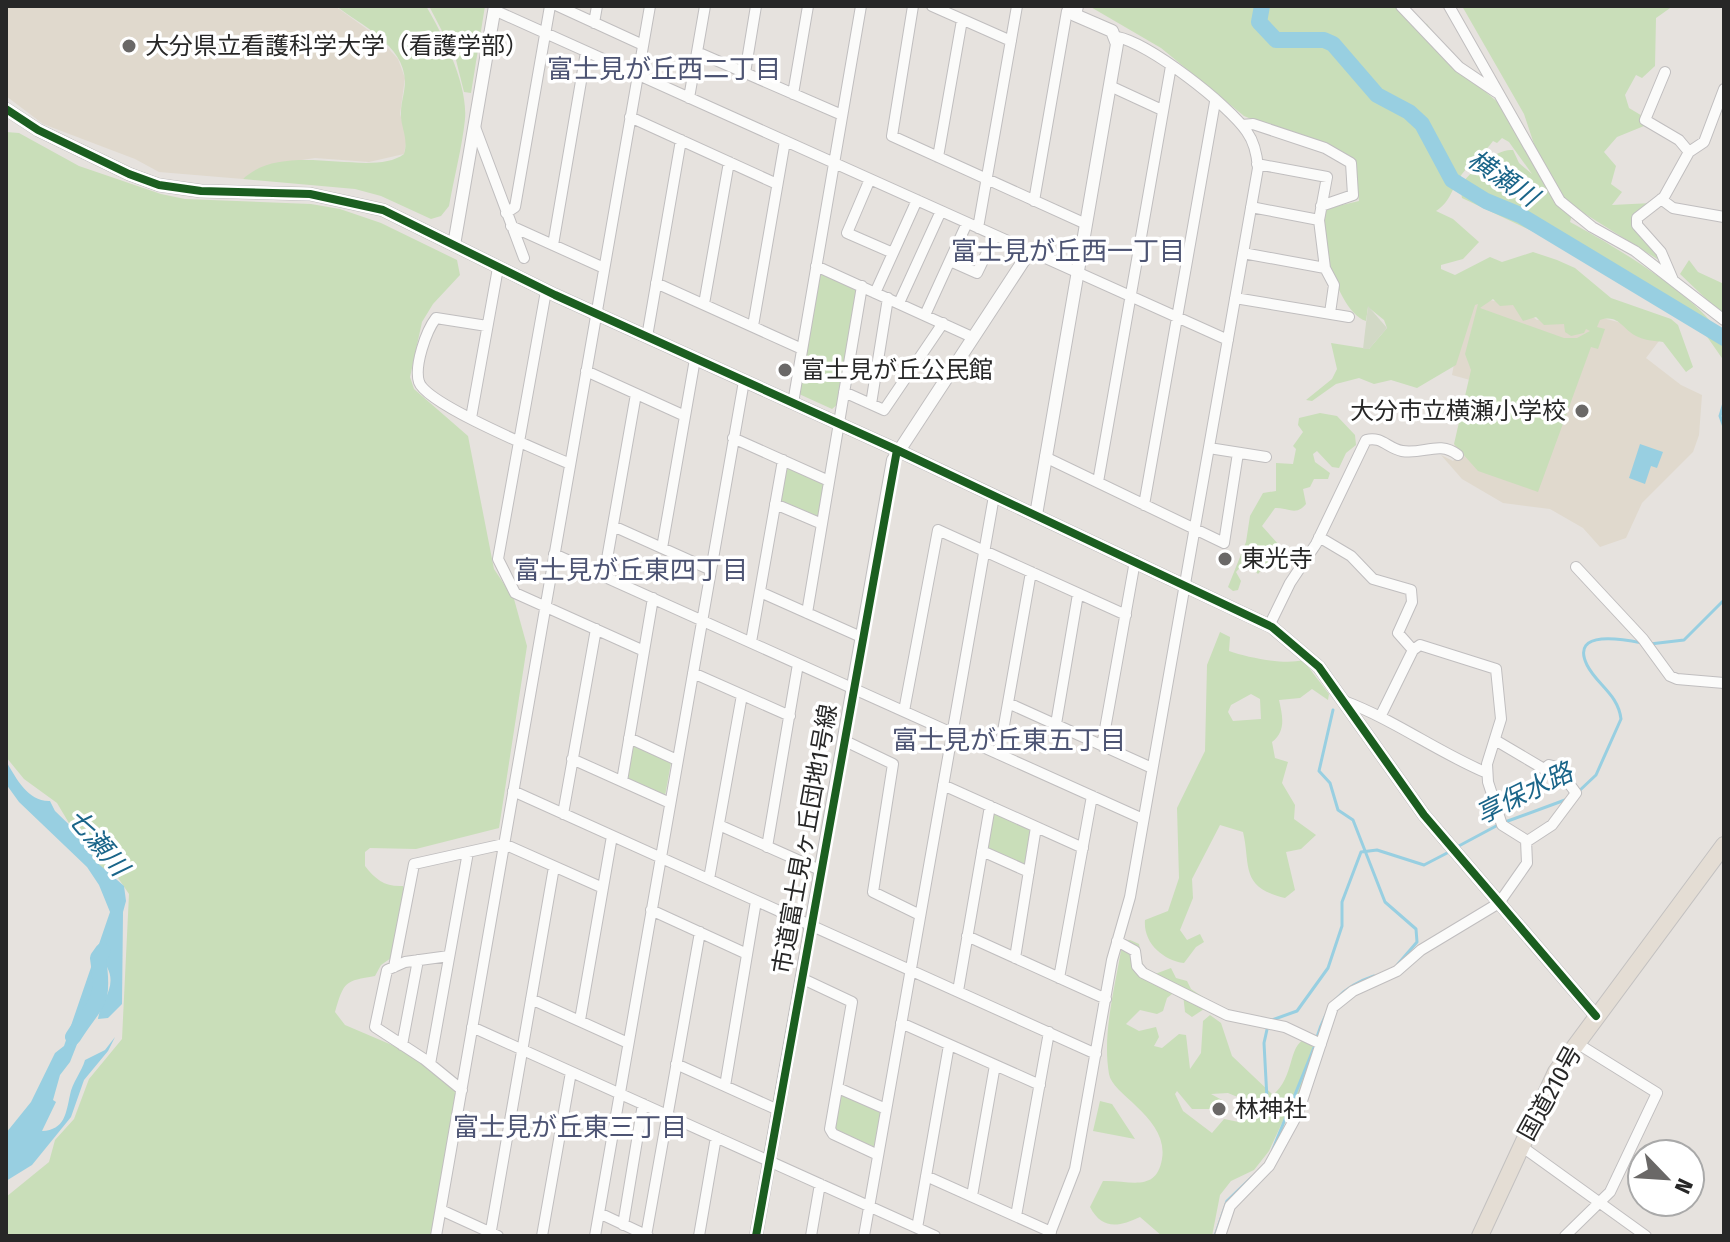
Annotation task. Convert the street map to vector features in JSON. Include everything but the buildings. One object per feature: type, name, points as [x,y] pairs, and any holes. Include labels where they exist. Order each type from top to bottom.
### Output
[{"type":"highway","name":"国道210号","points":[[1480,1236],[1553,1078],[1724,845]]},
{"type":"street","points":[[506,213],[515,207],[550,6]]},
{"type":"street","points":[[558,6],[643,45]]},
{"type":"street","points":[[594,23],[597,6]]},
{"type":"street","points":[[436,1236],[650,6]]},
{"type":"street","points":[[689,98],[705,6]]},
{"type":"street","points":[[745,73],[756,6]]},
{"type":"street","points":[[793,94],[808,6]]},
{"type":"street","points":[[793,403],[861,6]]},
{"type":"street","points":[[913,6],[891,134],[1086,224]]},
{"type":"street","points":[[932,6],[1011,41]]},
{"type":"street","points":[[925,315],[950,261],[972,226],[986,179],[1017,6]]},
{"type":"street","points":[[926,1176],[1050,1234],[1075,1169],[1117,941],[1128,905],[1257,164],[1251,138],[1242,125],[1171,66],[1147,49],[1117,37],[1110,30],[1073,11],[1056,6]]},
{"type":"street","points":[[1401,6],[1464,72],[1497,93]]},
{"type":"street","points":[[1449,6],[1560,201],[1673,280],[1724,320]]},
{"type":"street","points":[[454,245],[494,8],[1228,340]]},
{"type":"street","points":[[1034,201],[1073,11]]},
{"type":"street","points":[[938,157],[962,20]]},
{"type":"street","points":[[1036,515],[1117,37]]},
{"type":"street","points":[[553,245],[586,52]]},
{"type":"street","points":[[697,52],[842,115]]},
{"type":"street","points":[[1098,482],[1171,66]]},
{"type":"street","points":[[1665,72],[1645,120],[1679,140],[1689,152]]},
{"type":"street","points":[[1110,86],[1162,110]]},
{"type":"street","points":[[1673,280],[1661,252],[1636,221],[1661,199],[1689,152],[1704,142],[1724,89]]},
{"type":"street","points":[[1144,505],[1215,102]]},
{"type":"street","points":[[8,114],[148,182],[201,191],[299,193],[348,200],[383,210],[546,291],[897,450],[1269,626],[1313,660],[1424,815],[1596,1016]]},
{"type":"street","points":[[630,117],[777,184]]},
{"type":"street","points":[[1242,125],[1253,124],[1325,148],[1351,163],[1353,195],[1321,206]]},
{"type":"street","points":[[474,126],[524,258]]},
{"type":"street","points":[[647,337],[681,140]]},
{"type":"street","points":[[753,326],[785,141]]},
{"type":"street","points":[[704,304],[729,162]]},
{"type":"street","points":[[1257,164],[1327,177],[1319,220],[1325,268],[1334,285],[1330,313]]},
{"type":"street","points":[[870,179],[847,233],[893,253]]},
{"type":"street","points":[[1661,199],[1673,208],[1724,217]]},
{"type":"street","points":[[875,293],[917,200]]},
{"type":"street","points":[[1251,207],[1319,220]]},
{"type":"street","points":[[899,303],[941,211]]},
{"type":"street","points":[[511,226],[604,268]]},
{"type":"street","points":[[950,261],[977,273],[995,236]]},
{"type":"street","points":[[897,450],[1030,251]]},
{"type":"street","points":[[1243,253],[1325,268]]},
{"type":"street","points":[[816,266],[972,337]]},
{"type":"street","points":[[471,418],[498,268]]},
{"type":"street","points":[[656,283],[802,349]]},
{"type":"street","points":[[807,613],[862,286]]},
{"type":"street","points":[[546,291],[498,559],[515,593],[644,651]]},
{"type":"street","points":[[871,404],[888,298]]},
{"type":"street","points":[[1235,298],[1349,317]]},
{"type":"street","points":[[487,326],[436,318],[427,332],[418,375],[421,387],[471,418],[570,464]]},
{"type":"street","points":[[844,392],[884,410],[943,323]]},
{"type":"street","points":[[662,548],[695,359]]},
{"type":"street","points":[[586,371],[685,416]]},
{"type":"street","points":[[595,1236],[744,381]]},
{"type":"street","points":[[604,576],[636,394]]},
{"type":"street","points":[[733,438],[829,481]]},
{"type":"street","points":[[1269,626],[1287,588],[1319,537],[1366,440],[1379,440],[1405,452],[1442,447],[1458,455]]},
{"type":"street","points":[[1209,448],[1266,457]]},
{"type":"street","name":"市道富士見ヶ丘団地1号線","points":[[756,1236],[861,637],[897,450]]},
{"type":"street","points":[[1045,457],[1224,543],[1238,453]]},
{"type":"street","points":[[751,642],[783,460]]},
{"type":"street","points":[[864,1236],[994,496]]},
{"type":"street","points":[[775,504],[822,524]]},
{"type":"street","points":[[613,526],[711,570]]},
{"type":"street","points":[[904,711],[935,532],[1126,615]]},
{"type":"street","points":[[1319,537],[1351,556],[1373,579],[1411,590],[1412,602],[1398,633],[1413,650]]},
{"type":"street","points":[[554,554],[1143,819]]},
{"type":"street","points":[[1102,746],[1135,561]]},
{"type":"street","points":[[1576,567],[1643,639],[1670,676],[1724,683]]},
{"type":"street","points":[[999,754],[1031,572]]},
{"type":"street","points":[[760,592],[861,637]]},
{"type":"street","points":[[1056,724],[1078,594]]},
{"type":"street","points":[[622,781],[653,598]]},
{"type":"street","points":[[563,814],[596,629]]},
{"type":"street","points":[[1381,715],[1413,650],[1422,645],[1496,669],[1501,708],[1487,773],[1502,825],[1526,842]]},
{"type":"street","points":[[767,847],[798,664]]},
{"type":"street","points":[[693,673],[790,716]]},
{"type":"street","points":[[709,879],[742,695]]},
{"type":"street","points":[[1344,701],[1381,715],[1448,755],[1487,773]]},
{"type":"street","points":[[1008,703],[1152,768]]},
{"type":"street","points":[[629,738],[677,760]]},
{"type":"street","points":[[843,740],[893,764],[873,892],[920,915]]},
{"type":"street","points":[[1495,740],[1544,769],[1550,765],[1557,767],[1576,793],[1573,801],[1559,811],[1552,825],[1526,842]]},
{"type":"street","points":[[572,759],[670,803]]},
{"type":"street","points":[[943,785],[1083,848]]},
{"type":"street","points":[[513,791],[1096,1054]]},
{"type":"street","points":[[1059,978],[1092,796]]},
{"type":"street","points":[[958,991],[990,806]]},
{"type":"street","points":[[719,825],[820,870]]},
{"type":"street","points":[[1015,958],[1036,827]]},
{"type":"street","points":[[580,1020],[612,836]]},
{"type":"street","points":[[1220,1236],[1230,1206],[1267,1169],[1295,1119],[1329,1015],[1341,999],[1360,987],[1392,975],[1421,950],[1499,903],[1527,863],[1526,842]]},
{"type":"street","points":[[394,967],[412,866],[504,844],[603,888]]},
{"type":"street","points":[[982,851],[1029,872]]},
{"type":"street","points":[[430,1064],[468,852]]},
{"type":"street","points":[[441,1210],[493,1235],[554,867]]},
{"type":"street","points":[[725,1086],[756,901]]},
{"type":"street","points":[[651,910],[747,954]]},
{"type":"street","points":[[599,1213],[647,1236],[700,932]]},
{"type":"street","points":[[967,936],[1106,999]]},
{"type":"street","points":[[1117,941],[1135,951],[1137,966],[1143,973],[1227,1015],[1285,1027],[1321,1044]]},
{"type":"street","points":[[449,956],[418,960],[385,972],[375,1027],[462,1090]]},
{"type":"street","points":[[402,1045],[418,960]]},
{"type":"street","points":[[801,978],[852,1004],[831,1132],[878,1155]]},
{"type":"street","points":[[531,999],[628,1043]]},
{"type":"street","points":[[901,1023],[1040,1085]]},
{"type":"street","points":[[472,1027],[935,1236]]},
{"type":"street","points":[[1016,1216],[1049,1032]]},
{"type":"street","points":[[917,1228],[949,1045]]},
{"type":"street","points":[[1565,1236],[1600,1201],[1623,1170],[1657,1093],[1583,1047]]},
{"type":"street","points":[[676,1064],[778,1110]]},
{"type":"street","points":[[972,1196],[995,1065]]},
{"type":"street","points":[[542,1236],[571,1072]]},
{"type":"street","points":[[838,1088],[886,1109]]},
{"type":"street","points":[[623,1225],[643,1104]]},
{"type":"street","points":[[699,1236],[716,1137]]},
{"type":"street","points":[[1521,1146],[1646,1236]]},
{"type":"street","points":[[811,1236],[820,1184]]},
{"type":"shaded area","points":[[6,6],[335,6],[378,37],[398,59],[405,78],[400,114],[407,137],[404,154],[369,162],[315,158],[275,164],[243,179],[159,172],[135,159],[43,124],[6,96]]},
{"type":"shaded area","name":"大分市立横瀬小学校","points":[[1476,297],[1518,306],[1537,320],[1595,316],[1641,328],[1659,341],[1646,358],[1681,385],[1702,395],[1699,435],[1693,452],[1642,503],[1626,538],[1600,547],[1583,528],[1550,509],[1503,503],[1462,479],[1441,455],[1453,461],[1460,454],[1454,447],[1470,380],[1452,375],[1464,309]]},
{"type":"green space","points":[[336,6],[426,6],[440,31],[453,60],[465,105],[460,152],[449,206],[441,216],[431,219],[381,196],[355,189],[243,179],[261,167],[281,162],[371,163],[389,161],[404,154],[406,143],[401,117],[405,81],[403,68],[380,37]]},
{"type":"green space","points":[[429,6],[485,6],[471,93],[464,92],[455,56]]},
{"type":"green space","points":[[1089,6],[1395,6],[1403,14],[1427,24],[1440,41],[1445,58],[1506,109],[1537,153],[1524,114],[1462,6],[1673,6],[1656,18],[1655,66],[1642,78],[1636,75],[1625,95],[1629,108],[1644,117],[1644,126],[1617,137],[1604,152],[1616,166],[1611,184],[1622,192],[1612,205],[1652,203],[1634,229],[1662,262],[1574,207],[1570,222],[1656,275],[1699,309],[1724,343],[1724,361],[1701,328],[1642,285],[1580,249],[1549,239],[1462,198],[1460,186],[1464,180],[1484,162],[1506,150],[1513,150],[1519,163],[1532,174],[1509,142],[1502,138],[1497,143],[1493,141],[1466,170],[1445,203],[1436,211],[1453,219],[1479,242],[1463,259],[1441,265],[1441,269],[1455,275],[1490,257],[1502,262],[1533,252],[1557,260],[1575,268],[1611,298],[1671,319],[1678,325],[1693,367],[1686,372],[1663,342],[1639,337],[1612,319],[1600,320],[1597,327],[1605,329],[1598,349],[1591,347],[1538,492],[1478,471],[1454,444],[1471,370],[1465,354],[1478,304],[1475,305],[1456,365],[1417,388],[1391,380],[1374,384],[1359,378],[1336,384],[1312,401],[1306,400],[1332,379],[1337,369],[1331,343],[1369,349],[1387,328],[1384,320],[1368,307],[1366,321],[1347,304],[1327,254],[1323,221],[1325,209],[1359,201],[1355,164],[1244,116],[1161,48]],"holes":[[[1493,299],[1500,306],[1513,305],[1523,321],[1536,317],[1544,325],[1564,324],[1565,332],[1571,336],[1584,333],[1586,329],[1590,331],[1577,338],[1564,338],[1480,308]]]},
{"type":"green space","points":[[6,132],[19,133],[79,166],[161,194],[185,199],[311,204],[340,209],[381,223],[457,260],[460,275],[433,304],[422,322],[410,377],[414,389],[468,436],[494,569],[514,599],[527,646],[499,828],[416,849],[370,848],[365,852],[365,866],[373,875],[386,884],[403,886],[405,892],[394,956],[381,965],[375,976],[347,984],[335,1012],[345,1025],[406,1051],[456,1091],[431,1236],[6,1236],[6,1197],[49,1162],[55,1140],[74,1119],[89,1079],[122,1039],[129,894],[114,872],[94,865],[57,803],[24,779],[6,757]]},
{"type":"green space","points":[[1689,260],[1698,272],[1724,284],[1724,316],[1680,274]]},
{"type":"green space","points":[[819,273],[853,287],[857,292],[838,404],[832,409],[799,394]]},
{"type":"green space","points":[[1368,306],[1387,328],[1369,349],[1363,349]]},
{"type":"green space","points":[[1320,413],[1337,416],[1355,435],[1356,445],[1346,453],[1339,468],[1332,467],[1317,451],[1313,454],[1315,462],[1330,473],[1328,479],[1314,479],[1310,487],[1303,489],[1306,504],[1302,508],[1295,511],[1275,508],[1262,526],[1279,545],[1283,565],[1279,569],[1265,566],[1258,574],[1246,561],[1236,572],[1241,581],[1238,590],[1233,591],[1228,587],[1246,542],[1250,516],[1263,493],[1276,491],[1276,463],[1293,464],[1296,449],[1293,446],[1303,432],[1298,425],[1299,418]]},
{"type":"green space","points":[[789,466],[825,482],[822,517],[817,518],[781,502],[785,468]]},
{"type":"green space","points":[[1220,632],[1230,637],[1229,651],[1267,660],[1303,660],[1329,694],[1328,700],[1312,689],[1300,698],[1279,700],[1282,722],[1280,733],[1272,742],[1275,758],[1288,762],[1282,783],[1295,805],[1294,819],[1316,835],[1301,849],[1286,852],[1295,890],[1285,898],[1260,888],[1250,873],[1243,832],[1220,825],[1192,879],[1193,898],[1180,930],[1187,940],[1200,934],[1204,942],[1184,963],[1156,949],[1147,936],[1145,920],[1168,911],[1179,878],[1177,808],[1205,751],[1207,665]],"holes":[[[1251,694],[1260,699],[1261,719],[1233,721],[1228,712],[1231,705]]]},
{"type":"green space","points":[[632,745],[671,763],[665,796],[627,779]]},
{"type":"green space","points":[[994,813],[1031,829],[1027,866],[987,850]]},
{"type":"green space","points":[[1123,941],[1139,944],[1143,966],[1155,974],[1171,968],[1176,978],[1187,981],[1191,989],[1209,1001],[1192,1017],[1185,1012],[1183,994],[1177,990],[1167,998],[1163,1011],[1157,1014],[1140,1010],[1126,1024],[1139,1031],[1156,1027],[1159,1037],[1154,1046],[1162,1048],[1179,1034],[1186,1035],[1190,1069],[1201,1053],[1203,1021],[1210,1015],[1221,1023],[1232,1056],[1273,1095],[1285,1079],[1300,1043],[1305,1039],[1316,1050],[1297,1106],[1287,1112],[1269,1151],[1254,1170],[1231,1181],[1220,1195],[1212,1236],[1162,1236],[1140,1217],[1125,1223],[1106,1223],[1090,1207],[1103,1181],[1148,1181],[1159,1170],[1162,1159],[1162,1144],[1157,1131],[1112,1082],[1109,1074],[1108,1026]],"holes":[[[1177,1091],[1192,1109],[1222,1109],[1222,1100],[1211,1094],[1228,1093],[1240,1098],[1248,1119],[1239,1122],[1224,1119],[1212,1133],[1183,1111],[1175,1094]]]},
{"type":"green space","points":[[842,1095],[881,1113],[875,1147],[834,1131],[838,1096]]},
{"type":"green space","points":[[1100,1101],[1112,1104],[1135,1139],[1093,1131]]},
{"type":"water","points":[[1640,444],[1663,452],[1657,468],[1651,466],[1645,484],[1629,478]]},
{"type":"water","points":[[6,761],[29,793],[35,798],[50,801],[55,811],[86,841],[94,860],[124,886],[126,901],[123,912],[122,1004],[108,1018],[98,1019],[111,981],[107,967],[98,970],[83,1029],[70,1062],[60,1075],[53,1100],[56,1102],[42,1131],[60,1124],[85,1060],[105,1050],[115,1037],[108,1051],[84,1080],[71,1117],[32,1165],[6,1181],[6,1133],[31,1102],[55,1053],[64,1046],[110,912],[99,885],[87,867],[19,802],[6,784]]},
{"type":"waterway","name":"横瀬川","points":[[1262,6],[1259,22],[1276,40],[1324,40],[1333,44],[1377,95],[1409,112],[1422,124],[1452,180],[1486,201],[1520,215],[1724,338]]},
{"type":"waterway","name":"享保水路","points":[[1724,403],[1720,416],[1724,427]]},
{"type":"waterway","name":"享保水路","points":[[1650,644],[1684,640],[1724,600]]},
{"type":"waterway","name":"享保水路","points":[[1578,792],[1596,775],[1621,719],[1612,696],[1587,665],[1586,646],[1602,639],[1642,643]]},
{"type":"waterway","name":"享保水路","points":[[1333,710],[1319,771],[1330,783],[1338,810],[1353,820],[1385,902],[1416,929],[1417,942],[1398,964]]},
{"type":"waterway","name":"享保水路","points":[[1505,822],[1565,800]]},
{"type":"waterway","name":"享保水路","points":[[1455,848],[1498,825]]},
{"type":"waterway","name":"享保水路","points":[[1272,1020],[1297,1011],[1328,968],[1342,926],[1342,902],[1361,852],[1377,850],[1424,865],[1449,852]]},
{"type":"waterway","name":"七瀬川","points":[[73,1037],[97,1002],[100,985],[98,958],[103,951]]},
{"type":"waterway","name":"享保水路","points":[[1317,1037],[1325,1016],[1337,999],[1362,980],[1374,976]]},
{"type":"waterway","name":"享保水路","points":[[1267,1099],[1264,1043],[1268,1025]]},
{"type":"waterway","name":"享保水路","points":[[1273,1149],[1315,1045]]},
{"type":"waterway","name":"享保水路","points":[[1215,1236],[1227,1201],[1252,1177]]},
{"type":"cycle path","points":[[6,109],[38,130],[129,174],[159,185],[201,191],[310,194],[383,210],[555,295],[897,450],[1272,627],[1319,667],[1424,815],[1596,1016]]},
{"type":"cycle path","points":[[756,1236],[897,450]]},
{"type":"place","name":"大分県立看護科学大学（看護学部）","points":[[129,46]]},
{"type":"place","name":"富士見が丘公民館","points":[[785,370]]},
{"type":"place","name":"大分市立横瀬小学校","points":[[1582,411]]},
{"type":"place","name":"東光寺","points":[[1225,559]]},
{"type":"place","name":"林神社","points":[[1219,1109]]},
{"type":"district","name":"富士見が丘西二丁目","points":[[664,69]]},
{"type":"district","name":"富士見が丘西一丁目","points":[[1068,251]]},
{"type":"district","name":"富士見が丘東四丁目","points":[[631,570]]},
{"type":"district","name":"富士見が丘東五丁目","points":[[1009,740]]},
{"type":"district","name":"富士見が丘東三丁目","points":[[570,1127]]}]
